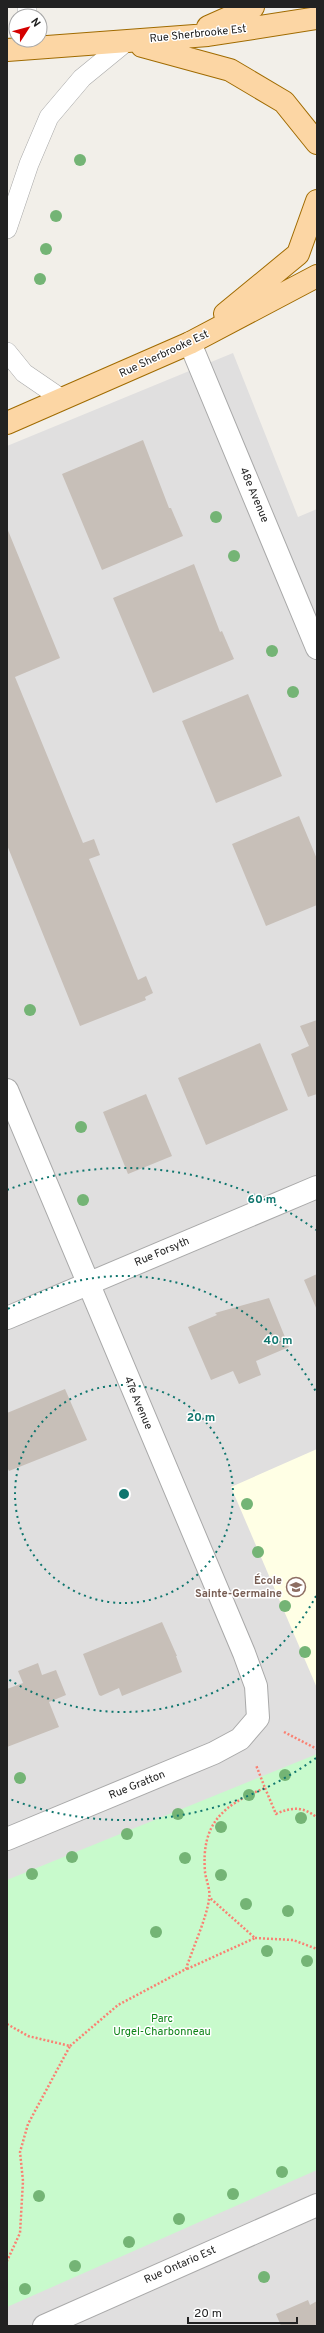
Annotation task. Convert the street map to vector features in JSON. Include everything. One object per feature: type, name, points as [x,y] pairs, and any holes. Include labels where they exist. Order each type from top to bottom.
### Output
[{"type":"main road","points":[[180,38],[253,7]]},
{"type":"main road","name":"Rue Sherbrooke Est","points":[[48,45],[180,38],[317,18]]},
{"type":"main road","points":[[126,42],[230,70],[284,102],[317,143]]},
{"type":"main road","points":[[190,343],[298,254],[317,200]]},
{"type":"main road","name":"Rue Sherbrooke Est","points":[[7,423],[190,343],[312,281]]},
{"type":"street","name":"48e Avenue","points":[[190,343],[317,648]]},
{"type":"street","name":"47e Avenue","points":[[7,1090],[87,1284],[244,1653],[256,1686],[258,1718]]},
{"type":"street","name":"Rue Forsyth","points":[[7,1318],[317,1187]]},
{"type":"street","name":"Rue Gratton","points":[[7,1839],[214,1753],[240,1739],[258,1718]]},
{"type":"street","name":"Rue Ontario Est","points":[[44,2326],[317,2205]]},
{"type":"lane","points":[[7,229],[29,164],[49,117],[82,78],[126,42]]},
{"type":"lane","points":[[7,352],[24,373],[62,399]]},
{"type":"path","points":[[258,1718],[317,1749]]},
{"type":"path","points":[[244,1735],[264,1788],[276,1814],[288,1808],[299,1808],[317,1818]]},
{"type":"path","points":[[186,1969],[210,1898],[205,1871],[207,1842],[215,1819],[242,1797],[264,1788]]},
{"type":"path","points":[[210,1898],[255,1938]]},
{"type":"path","points":[[7,2261],[20,2233],[23,2181],[20,2152],[28,2124],[70,2046],[118,2005],[186,1969],[255,1938],[293,1940],[317,1949]]},
{"type":"path","points":[[7,2024],[28,2036],[70,2046]]},
{"type":"shaded area","points":[[233,353],[298,517],[317,509],[317,2326],[7,2326],[7,446]]},
{"type":"shaded area","name":"École Sainte-Germaine","points":[[317,1449],[317,1688],[231,1487]]},
{"type":"green space","name":"Parc Urgel-Charbonneau","points":[[317,1754],[317,2170],[7,2307],[7,1880]]},
{"type":"building","points":[[143,440],[169,508],[171,508],[183,536],[102,570],[62,474]]},
{"type":"building","points":[[7,528],[60,658],[15,677],[83,843],[94,839],[100,855],[89,859],[138,980],[146,976],[153,993],[145,997],[146,1000],[80,1026],[7,845]]},
{"type":"building","points":[[194,564],[220,632],[222,631],[234,659],[153,693],[113,598]]},
{"type":"building","points":[[248,694],[282,776],[216,803],[182,721]]},
{"type":"building","points":[[299,816],[317,859],[317,905],[266,926],[232,844]]},
{"type":"building","points":[[317,1020],[317,1094],[308,1097],[291,1054],[309,1046],[300,1026]]},
{"type":"building","points":[[260,1043],[288,1110],[206,1145],[178,1078]]},
{"type":"building","points":[[146,1094],[172,1156],[128,1174],[103,1112]]},
{"type":"building","points":[[317,1274],[317,1310],[304,1280]]},
{"type":"building","points":[[269,1298],[289,1347],[256,1361],[261,1375],[239,1384],[233,1371],[211,1380],[188,1327],[217,1315],[215,1313]]},
{"type":"building","points":[[65,1389],[87,1440],[9,1471],[7,1467],[7,1413]]},
{"type":"building","points":[[162,1622],[177,1656],[182,1672],[122,1696],[119,1688],[101,1696],[99,1695],[83,1654]]},
{"type":"building","points":[[38,1663],[42,1675],[56,1670],[66,1695],[49,1702],[59,1727],[7,1747],[7,1689],[23,1683],[18,1671]]},
{"type":"building","points":[[308,2300],[310,2305],[317,2301],[317,2326],[281,2326],[276,2314]]},
{"type":"place","name":"École Sainte-Germaine","points":[[296,1587]]}]
